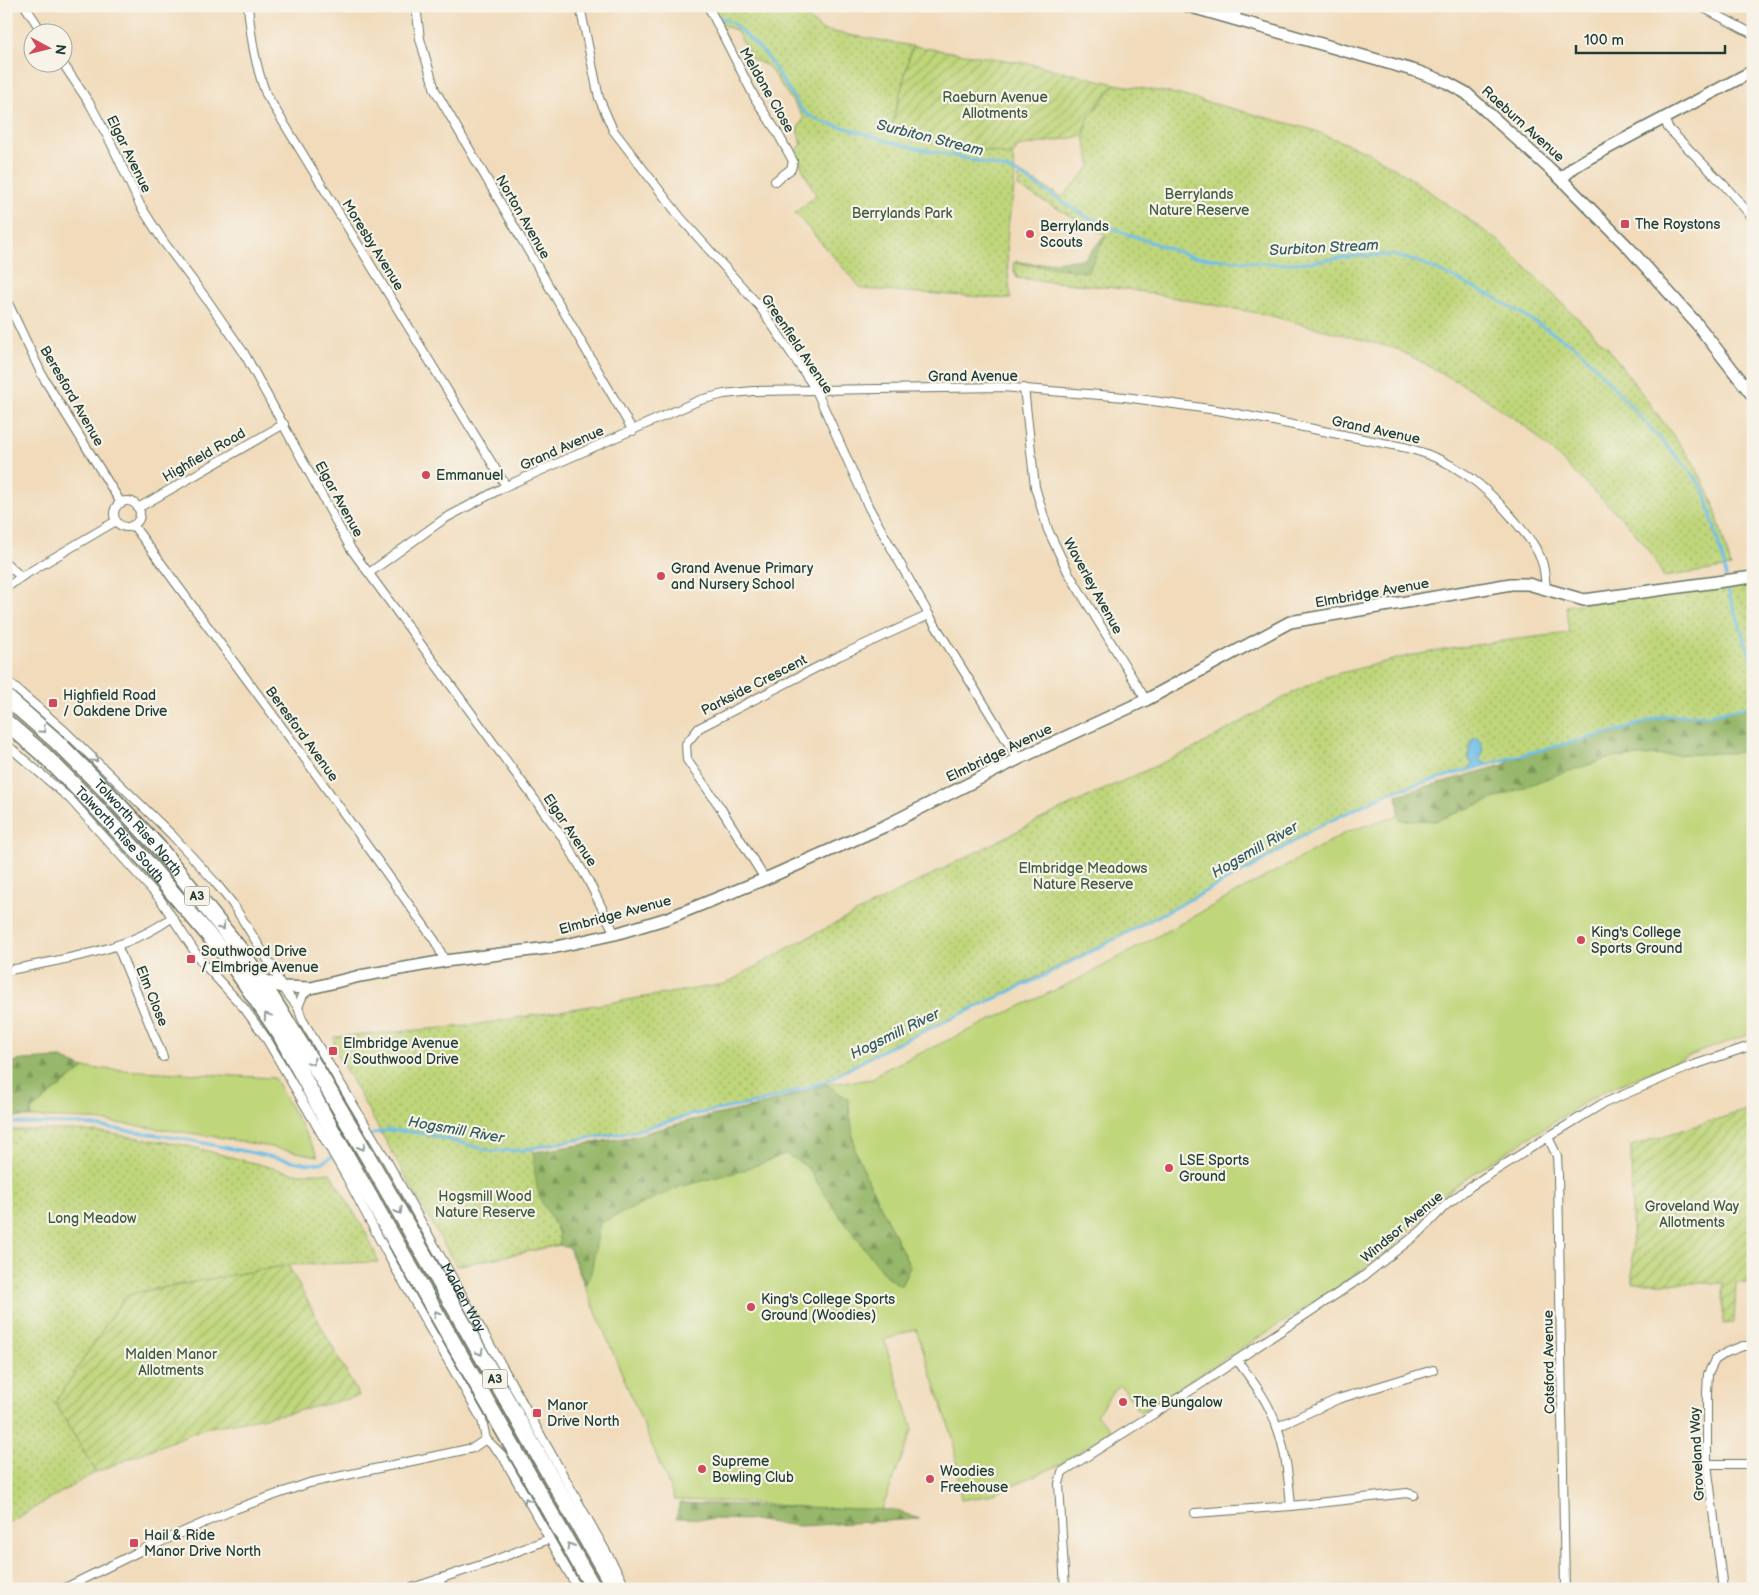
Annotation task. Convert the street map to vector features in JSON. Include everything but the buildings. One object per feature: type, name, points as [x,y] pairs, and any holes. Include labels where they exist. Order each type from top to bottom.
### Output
[{"type":"highway","name":"Tolworth Rise North","points":[[6,697],[55,740],[159,848],[241,951],[320,1075],[356,1123]]},
{"type":"highway","name":"Tolworth Rise South","points":[[6,722],[44,755],[92,802],[144,859],[228,958],[280,1034],[330,1137]]},
{"type":"highway","name":"Malden Way","points":[[356,1123],[615,1589]]},
{"type":"highway","name":"A3","points":[[330,1137],[594,1589]]},
{"type":"street","points":[[25,6],[35,22]]},
{"type":"street","name":"Moresby Avenue","points":[[248,6],[257,70],[266,94],[506,486]]},
{"type":"street","name":"Norton Avenue","points":[[416,6],[420,39],[435,90],[633,431]]},
{"type":"street","name":"Greenfield Avenue","points":[[580,6],[600,98],[613,130],[680,217],[760,307],[816,390],[869,508],[929,615],[1018,759]]},
{"type":"street","name":"Raeburn Avenue","points":[[1188,6],[1400,66],[1446,82],[1472,98],[1561,179],[1647,268],[1697,324],[1753,396]]},
{"type":"street","points":[[1235,18],[1239,6]]},
{"type":"street","points":[[1700,6],[1753,34]]},
{"type":"street","name":"Meldone Close","points":[[708,7],[756,100],[777,132],[793,162],[791,169],[774,181]]},
{"type":"street","points":[[1561,179],[1574,167],[1664,117],[1753,71]]},
{"type":"street","name":"Elgar Avenue","points":[[69,72],[90,104],[107,135],[140,205],[163,241],[244,353],[351,549],[563,838],[588,880],[615,934]]},
{"type":"street","points":[[1664,117],[1668,128],[1725,186],[1753,218]]},
{"type":"street","name":"Beresford Avenue","points":[[6,299],[43,376],[121,503]]},
{"type":"street","name":"Grand Avenue","points":[[369,573],[444,519],[506,486],[700,400],[724,394],[753,391],[1002,386],[1125,396],[1223,411],[1430,454],[1461,471],[1488,490],[1533,542],[1543,563],[1546,589]]},
{"type":"street","name":"Waverley Avenue","points":[[1024,388],[1034,487],[1048,530],[1068,572],[1146,700]]},
{"type":"street","name":"Highfield Road","points":[[138,508],[284,424]]},
{"type":"street","points":[[121,503],[132,503],[138,508],[139,516],[136,523],[122,526],[116,521],[114,513],[121,503]]},
{"type":"street","points":[[6,588],[21,577],[116,521]]},
{"type":"street","name":"Beresford Avenue","points":[[132,525],[309,765],[435,941],[445,961]]},
{"type":"street","points":[[6,563],[21,577]]},
{"type":"street","name":"Elmbridge Avenue","points":[[258,976],[282,987],[311,988],[360,976],[445,961],[556,947],[615,934],[668,918],[765,879],[885,826],[1018,759],[1146,700],[1290,622],[1511,584],[1528,584],[1584,600],[1753,577]]},
{"type":"street","name":"Parkside Crescent","points":[[765,879],[720,807],[687,760],[686,744],[698,728],[839,656],[929,615]]},
{"type":"street","name":"Tolworth Rise North","points":[[6,680],[65,730],[172,835],[214,881],[232,903],[273,968],[282,987]]},
{"type":"street","name":"Tolworth Rise South","points":[[6,744],[70,799],[160,898],[171,918],[201,962],[244,1008],[266,1038],[330,1137]]},
{"type":"street","points":[[6,971],[117,945],[157,928],[171,918]]},
{"type":"street","name":"Elm Close","points":[[117,945],[163,1057]]},
{"type":"street","name":"Malden Way","points":[[282,987],[298,1007],[302,1019],[356,1123]]},
{"type":"street","points":[[298,1007],[303,996],[311,988]]},
{"type":"street","name":"Windsor Avenue","points":[[1065,1589],[1060,1477],[1062,1472],[1364,1276],[1421,1231],[1445,1206],[1471,1186],[1548,1136],[1602,1104],[1691,1066],[1753,1045]]},
{"type":"street","name":"Cotsford Avenue","points":[[1548,1136],[1557,1156],[1558,1175],[1565,1589]]},
{"type":"street","name":"Malden Way","points":[[381,1165],[627,1589]]},
{"type":"street","points":[[353,1179],[389,1257],[482,1420],[486,1439],[502,1455],[578,1589]]},
{"type":"street","name":"Groveland Way","points":[[1723,1589],[1707,1464],[1708,1374],[1715,1360],[1727,1352],[1744,1346],[1753,1346]]},
{"type":"street","points":[[1237,1360],[1268,1406],[1277,1427],[1284,1447],[1290,1506]]},
{"type":"street","points":[[1277,1427],[1338,1399],[1433,1370]]},
{"type":"street","points":[[63,1589],[140,1551],[235,1509],[300,1486],[473,1448],[486,1439]]},
{"type":"street","points":[[1707,1464],[1753,1464]]},
{"type":"street","points":[[1195,1513],[1290,1506],[1407,1493],[1414,1495]]},
{"type":"street","points":[[409,1589],[490,1562],[549,1539]]},
{"type":"street","points":[[438,1579],[444,1589]]},
{"type":"green space","name":"Berrylands Park","points":[[710,6],[794,6],[822,30],[912,46],[891,130],[1012,156],[1015,174],[1007,246],[1011,299],[862,289],[795,213],[816,195],[794,152],[802,145],[797,130],[804,118],[768,66],[752,59],[736,30],[717,23]]},
{"type":"green space","name":"Raeburn Avenue Allotments","points":[[912,46],[1037,65],[1115,84],[1088,118],[1084,136],[1018,147],[1012,156],[891,130]]},
{"type":"green space","name":"Berrylands Nature Reserve","points":[[1115,84],[1176,94],[1310,129],[1372,154],[1413,180],[1500,242],[1607,347],[1693,462],[1712,499],[1731,567],[1664,577],[1649,550],[1627,523],[1529,429],[1473,390],[1397,349],[1268,315],[1127,289],[1017,278],[1013,263],[1088,272],[1106,235],[1018,187],[1019,173],[1062,197],[1091,166],[1084,136],[1088,118]]},
{"type":"green space","points":[[1106,235],[1126,289],[1017,278],[1014,271],[1016,261],[1033,264],[1084,259]]},
{"type":"green space","name":"Elmbridge Meadows Nature Reserve","points":[[1753,584],[1753,705],[1709,715],[1663,716],[1621,730],[1529,753],[1390,792],[1310,831],[1254,866],[1144,924],[986,1002],[883,1050],[825,1082],[756,1102],[692,1115],[631,1132],[533,1148],[539,1195],[558,1232],[559,1245],[456,1266],[335,1051],[334,1037],[467,1026],[725,984],[799,942],[1055,812],[1197,747],[1292,693],[1325,677],[1408,656],[1494,642],[1569,633],[1566,606],[1662,592]]},
{"type":"green space","points":[[1753,675],[1753,752],[1614,757],[1556,775],[1435,821],[1400,820],[1397,795],[1507,764],[1499,730]]},
{"type":"green space","points":[[1753,744],[1753,1033],[1699,1052],[1606,1090],[1575,1108],[1468,1177],[1439,1198],[1392,1248],[1334,1290],[1140,1412],[1121,1385],[1114,1390],[1096,1415],[1112,1430],[1057,1466],[987,1496],[961,1500],[953,1438],[916,1329],[884,1340],[913,1429],[880,1514],[742,1502],[675,1500],[569,1248],[543,1151],[631,1137],[693,1120],[759,1106],[826,1084],[874,1079],[880,1072],[1083,977],[1349,831],[1576,757],[1618,749],[1620,758]]},
{"type":"green space","points":[[61,1058],[84,1068],[31,1110],[31,1117],[6,1117],[6,1063]]},
{"type":"green space","points":[[84,1068],[274,1078],[318,1156],[217,1137],[88,1119],[31,1117],[31,1110]]},
{"type":"green space","points":[[826,1084],[848,1099],[855,1150],[910,1267],[901,1286],[886,1276],[836,1211],[807,1167],[786,1154],[741,1171],[679,1187],[600,1223],[591,1273],[585,1285],[569,1248],[559,1245],[456,1266],[523,1154],[631,1137],[693,1120],[759,1106]]},
{"type":"green space","name":"Groveland Way Allotments","points":[[1753,1108],[1753,1283],[1736,1283],[1734,1323],[1723,1324],[1723,1283],[1633,1283],[1631,1146]]},
{"type":"green space","name":"Long Meadow","points":[[6,1130],[74,1130],[106,1133],[184,1145],[293,1173],[330,1173],[365,1231],[379,1262],[288,1265],[139,1292],[124,1297],[55,1403],[96,1472],[6,1524]]},
{"type":"green space","name":"Malden Manor Allotments","points":[[288,1265],[359,1396],[293,1412],[205,1428],[96,1472],[55,1403],[124,1297],[139,1292]]},
{"type":"green space","points":[[680,1503],[894,1510],[920,1519],[799,1526],[751,1520],[676,1518]]},
{"type":"water","points":[[1474,737],[1480,741],[1482,746],[1480,759],[1482,762],[1491,764],[1468,771],[1472,764],[1469,758],[1469,751]]},
{"type":"waterway","name":"Surbiton Stream","points":[[694,6],[710,12]]},
{"type":"waterway","name":"Surbiton Stream","points":[[715,15],[734,24],[766,55],[801,109],[812,117],[895,143],[970,159],[1015,172],[1087,217],[1122,232],[1193,257],[1276,264],[1356,256],[1392,255],[1422,263],[1492,296],[1578,348],[1694,476],[1705,492],[1726,577]]},
{"type":"waterway","name":"Surbiton Stream","points":[[1727,584],[1729,595],[1753,663]]},
{"type":"waterway","name":"Hogsmill River","points":[[363,1140],[375,1133],[388,1130],[422,1133],[492,1151],[522,1150],[631,1132],[691,1115],[760,1102],[825,1082],[883,1050],[1046,975],[1254,866],[1310,831],[1390,792],[1529,753],[1621,730],[1663,716],[1709,715],[1753,705]]},
{"type":"waterway","name":"Hogsmill River","points":[[6,1123],[81,1124],[178,1138],[308,1164],[321,1163],[333,1156]]},
{"type":"place","name":"The Roystons","points":[[1625,224]]},
{"type":"place","name":"Berrylands Scouts","points":[[1030,234]]},
{"type":"place","name":"Emmanuel","points":[[426,475]]},
{"type":"place","name":"Grand Avenue Primary and Nursery School","points":[[661,576]]},
{"type":"place","name":"Highfield Road / Oakdene Drive","points":[[53,703]]},
{"type":"place","name":"King's College Sports Ground","points":[[1581,940]]},
{"type":"place","name":"Southwood Drive / Elmbrige Avenue","points":[[191,959]]},
{"type":"place","name":"Elmbridge Avenue / Southwood Drive","points":[[333,1051]]},
{"type":"place","name":"LSE Sports Ground","points":[[1169,1168]]},
{"type":"place","name":"King's College Sports Ground (Woodies)","points":[[751,1307]]},
{"type":"place","name":"The Bungalow","points":[[1123,1402]]},
{"type":"place","name":"Manor Drive North","points":[[537,1413]]},
{"type":"place","name":"Supreme Bowling Club","points":[[702,1469]]},
{"type":"place","name":"Woodies Freehouse","points":[[930,1479]]},
{"type":"place","name":"Hail & Ride Manor Drive North","points":[[134,1543]]},
{"type":"park label","name":"Hogsmill Wood Nature Reserve","points":[[485,1204]]}]
